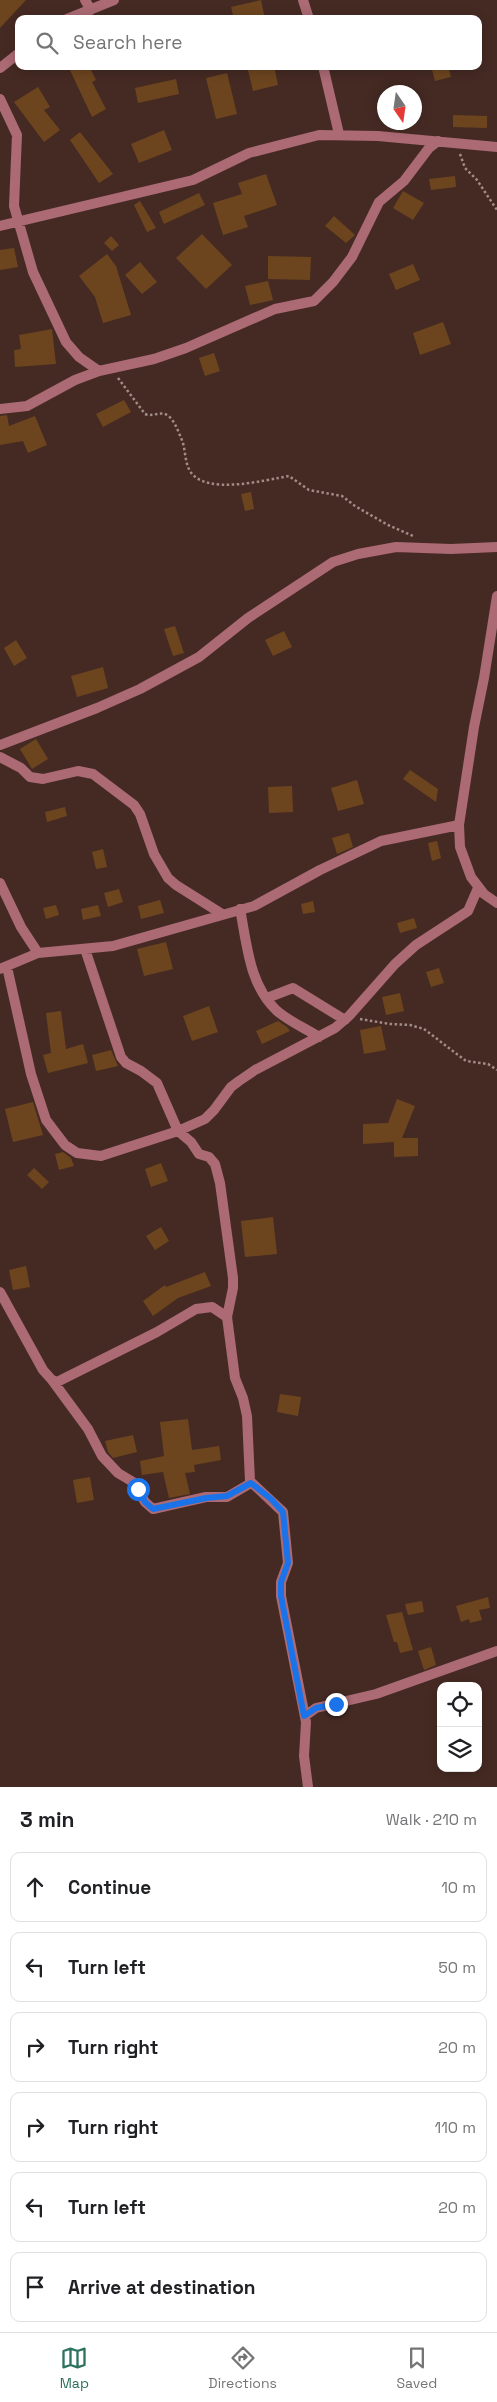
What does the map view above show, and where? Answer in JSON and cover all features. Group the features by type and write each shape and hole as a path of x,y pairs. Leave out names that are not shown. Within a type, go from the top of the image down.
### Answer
{"street":[{"path":"85,0 91,10"},
{"path":"78,15 114,0"},
{"path":"303,0 308,15"},
{"path":"0,68 15,56"},
{"path":"324,70 339,134"},
{"path":"0,99 17,136 17,157 13,191 14,206 33,272 66,342 79,357 99,371"},
{"path":"0,226 193,180 249,153 269,146 319,135 339,134 497,147"},
{"path":"0,409 27,406 76,380 99,371 176,352 275,309 307,304 319,298 352,257 379,202 415,169 430,148 438,141"},
{"path":"0,745 140,689 199,657 248,618 333,562 358,554 396,547 497,547"},
{"path":"497,596 459,824 460,846 465,864 478,888 497,903"},
{"path":"0,757 21,768 30,777 43,780 78,771 92,774 134,805 140,814 154,854 168,878 222,914"},
{"path":"459,824 381,841 320,870 259,904 113,946 38,953 3,968 31,1074 46,1120 65,1145 77,1153 101,1156 178,1130 210,1116 231,1087 255,1070 319,1037 347,1018 395,964 416,945 468,911 478,888"},
{"path":"0,883 21,927 38,953"},
{"path":"240,909 251,968 267,998 277,1011 319,1037"},
{"path":"86,949 121,1057 126,1063 141,1071 156,1083 178,1130 191,1142 199,1154 213,1160 218,1173 233,1278 233,1288 227,1317 234,1378 243,1398 246,1416 251,1483 281,1509 285,1520 288,1563 281,1582 281,1596 304,1716 304,1756 308,1787"},
{"path":"267,998 293,988 347,1018"},
{"path":"0,1292 36,1358 88,1429 102,1456 118,1473 133,1482 142,1497 153,1509 206,1498 227,1496 251,1483"},
{"path":"52,1380 62,1381 157,1332 196,1309 212,1307 227,1317"},
{"path":"304,1716 316,1708 376,1694 497,1651"}],"path":[{"path":"461,143 460,154 465,168 477,180 497,210"},
{"path":"112,369 145,414 151,416 162,413 170,416 182,440 191,472 198,480 216,484 289,476 309,490 342,496 355,506 388,525 413,536 428,548"},
{"path":"347,1018 410,1025 424,1029 469,1062 486,1063 497,1070"}],"building":[{"path":"0,0 26,0 0,28"},
{"path":"261,0 264,15 233,15 231,7"},
{"path":"70,70 91,70 96,80 92,82 106,109 92,117"},
{"path":"248,70 275,70 278,85 253,91"},
{"path":"432,70 449,70 451,77 435,81"},
{"path":"227,73 237,114 216,119 206,78"},
{"path":"176,79 179,94 138,103 135,88"},
{"path":"38,87 50,107 44,110 60,130 44,142 14,102"},
{"path":"453,115 487,116 487,128 453,127"},
{"path":"164,130 172,150 139,163 131,144"},
{"path":"80,132 113,174 99,183 70,140"},
{"path":"266,174 277,205 244,216 248,227 223,235 213,203 242,194 238,183"},
{"path":"455,176 456,187 431,190 429,179"},
{"path":"403,191 424,203 413,220 393,208"},
{"path":"199,193 205,205 164,224 159,212"},
{"path":"140,201 156,228 147,232 134,205"},
{"path":"334,216 355,235 346,243 325,226"},
{"path":"202,234 232,265 206,289 176,258"},
{"path":"111,236 119,245 112,251 104,243"},
{"path":"14,248 18,267 0,270 0,250"},
{"path":"107,254 116,266 131,315 103,323 95,297 79,276"},
{"path":"268,256 311,257 310,280 268,279"},
{"path":"140,262 157,282 142,294 125,275"},
{"path":"413,264 420,280 396,290 389,274"},
{"path":"268,281 273,300 250,305 245,286"},
{"path":"443,322 451,344 420,355 413,333"},
{"path":"52,329 56,364 15,367 14,350 21,349 19,335"},
{"path":"214,353 220,371 205,376 199,358"},
{"path":"124,400 131,412 103,427 96,414"},
{"path":"7,415 9,426 35,416 47,445 28,453 23,441 0,445 0,416"},
{"path":"251,492 254,509 245,511 241,494"},
{"path":"175,626 184,653 173,656 164,629"},
{"path":"284,631 292,647 273,656 265,640"},
{"path":"16,640 27,658 14,666 4,648"},
{"path":"103,667 108,688 77,697 71,676"},
{"path":"36,739 48,759 32,769 20,749"},
{"path":"410,770 438,789 436,802 403,779"},
{"path":"357,780 364,804 338,811 331,788"},
{"path":"292,786 293,812 269,813 268,787"},
{"path":"65,807 67,816 47,822 45,812"},
{"path":"349,833 353,847 337,854 332,838"},
{"path":"437,841 441,858 432,861 428,843"},
{"path":"103,849 107,867 96,869 92,852"},
{"path":"119,889 123,902 108,907 104,893"},
{"path":"160,900 164,913 141,919 138,906"},
{"path":"313,901 315,912 303,914 301,904"},
{"path":"56,905 59,915 46,919 43,908"},
{"path":"98,905 101,916 83,920 81,909"},
{"path":"414,918 417,928 400,933 397,923"},
{"path":"166,942 173,969 144,976 137,949"},
{"path":"439,968 444,983 431,987 426,972"},
{"path":"400,993 404,1011 386,1015 382,997"},
{"path":"209,1006 218,1032 192,1041 183,1016"},
{"path":"61,1011 66,1049 83,1044 88,1063 48,1073 43,1055 51,1053 46,1013"},
{"path":"278,1021 290,1031 262,1044 256,1031"},
{"path":"381,1026 386,1050 364,1054 360,1030"},
{"path":"111,1050 118,1066 96,1071 92,1055"},
{"path":"397,1099 415,1106 402,1138 418,1138 418,1156 394,1157 394,1142 363,1144 363,1124 388,1123"},
{"path":"33,1102 43,1135 13,1142 5,1109"},
{"path":"63,1152 71,1158 74,1166 59,1170 55,1154"},
{"path":"161,1163 168,1181 151,1187 145,1169"},
{"path":"34,1168 49,1182 42,1189 27,1175"},
{"path":"273,1217 277,1254 245,1257 241,1221"},
{"path":"161,1227 169,1241 155,1250 146,1236"},
{"path":"26,1266 30,1287 13,1290 9,1270"},
{"path":"205,1272 211,1286 178,1298 153,1316 143,1301 165,1285 166,1287"},
{"path":"280,1394 301,1397 298,1416 277,1412"},
{"path":"188,1419 192,1450 219,1446 221,1460 194,1465 195,1472 185,1473 190,1494 169,1498 163,1472 142,1475 140,1461 164,1456 160,1422"},
{"path":"133,1435 137,1452 113,1458 108,1452 105,1441"},
{"path":"90,1477 94,1500 77,1503 73,1480"},
{"path":"488,1597 490,1608 479,1610 482,1620 470,1623 469,1619 461,1622 456,1606"},
{"path":"422,1601 424,1612 408,1615 405,1604"},
{"path":"402,1612 413,1650 400,1653 397,1642 394,1642 386,1615"},
{"path":"431,1647 436,1665 424,1670 418,1651"}],"route":[{"path":"138,1489 145,1502 153,1509 206,1498 220,1498 232,1494 251,1483 265,1493 281,1509 285,1520 288,1563 281,1582 281,1596 284,1621 291,1642 304,1716 316,1708 336,1704"}]}
